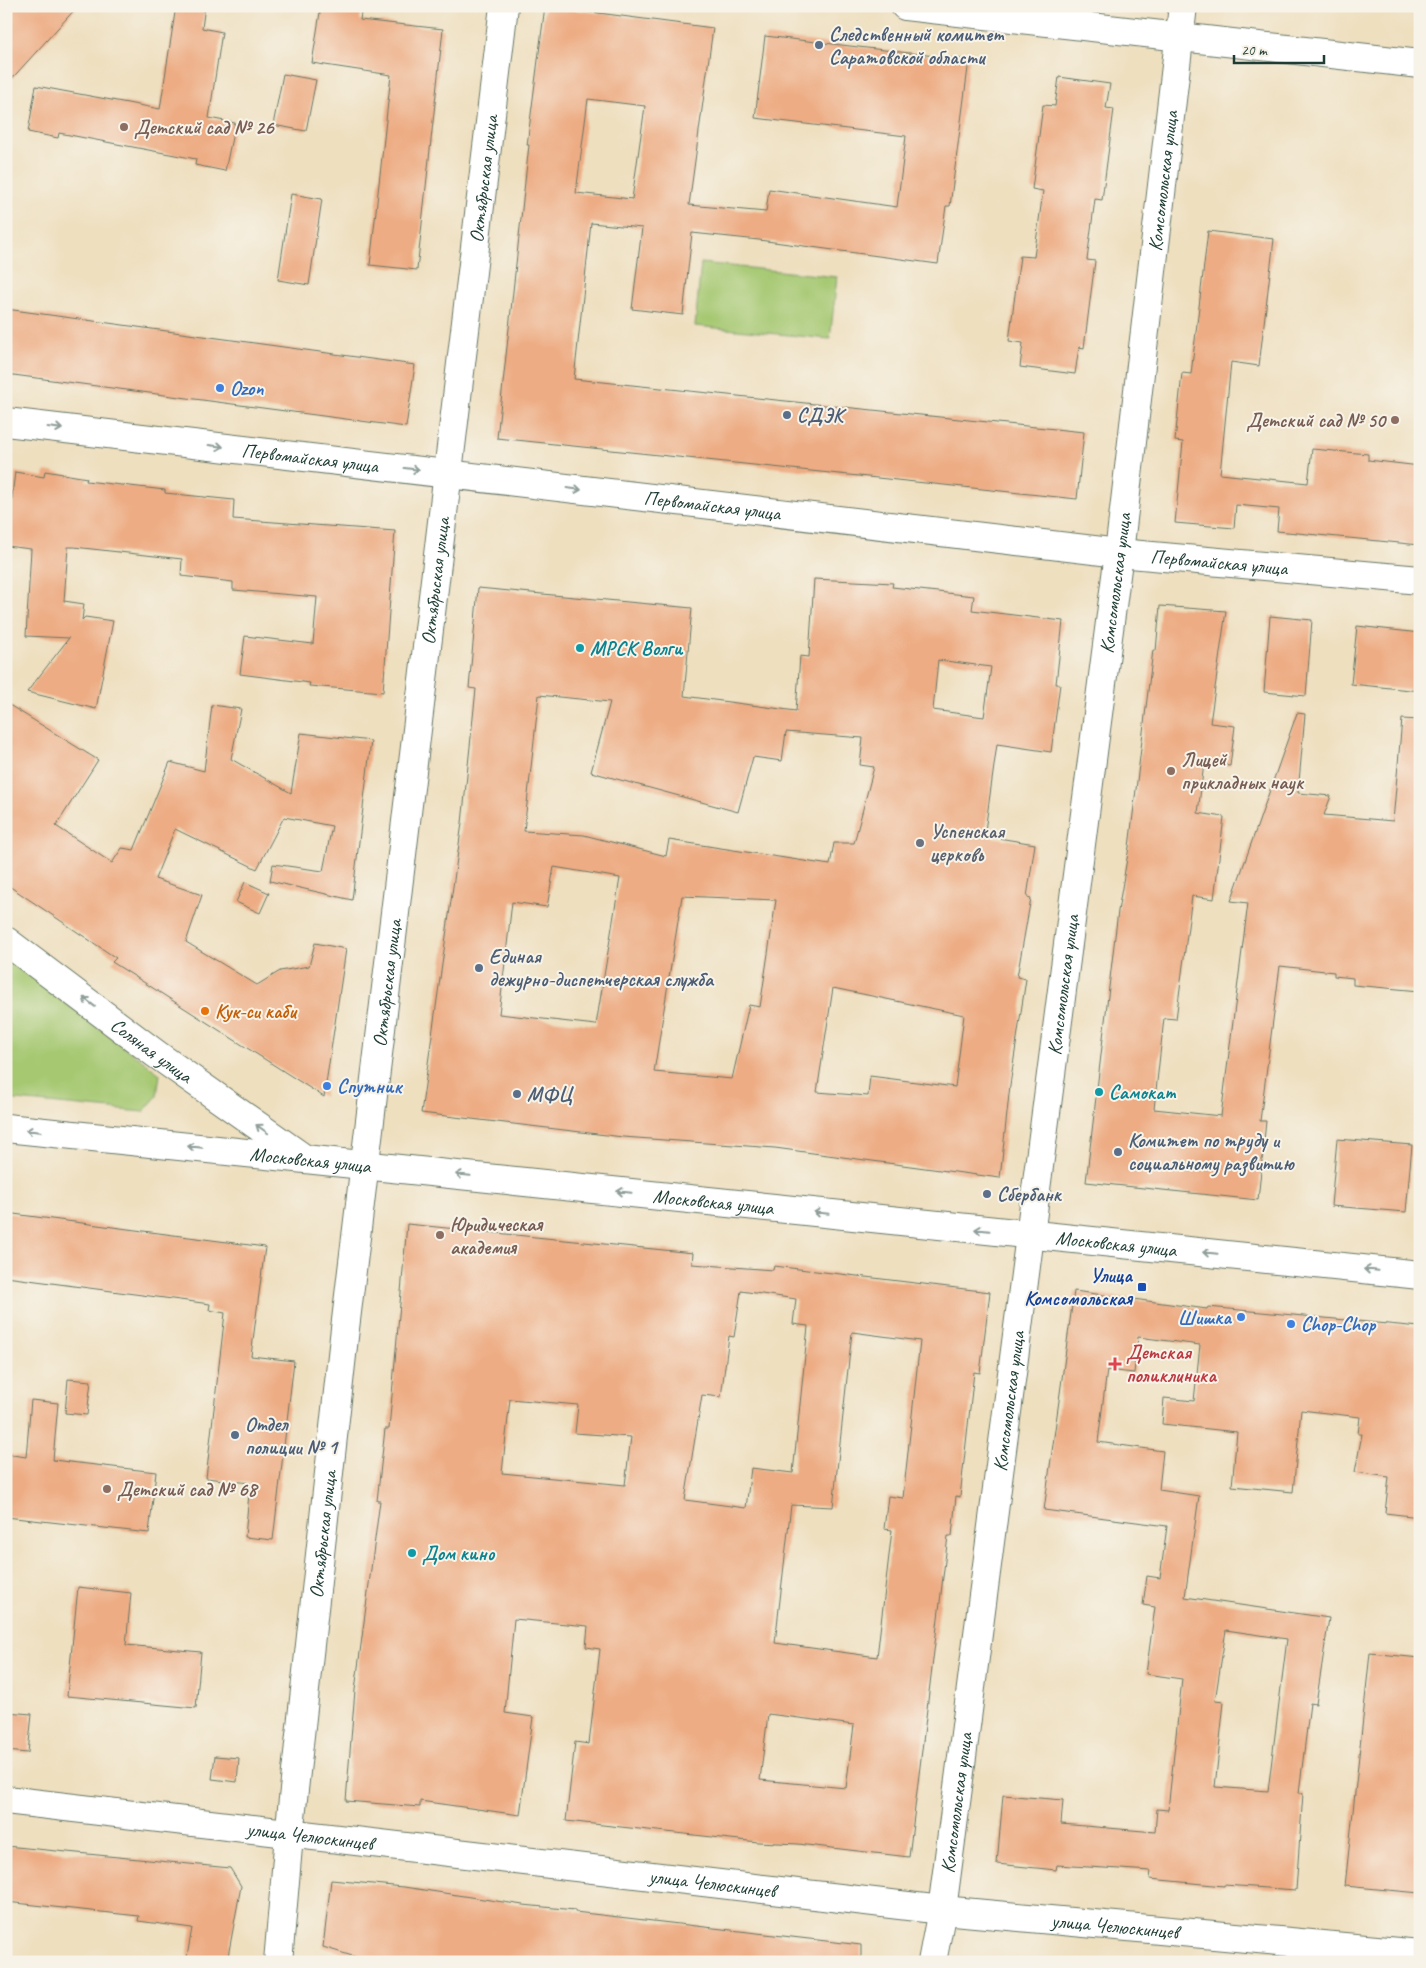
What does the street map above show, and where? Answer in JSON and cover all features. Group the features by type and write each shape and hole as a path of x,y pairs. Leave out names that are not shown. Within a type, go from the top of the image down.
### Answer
{"street":[{"name":"Октябрьская улица","path":"278,1962 289,1835 365,1164 504,6"},
{"path":"905,6 1420,64"},
{"name":"Комсомольская улица","path":"932,1962 942,1910 1119,553 1183,6"},
{"name":"Первомайская улица","path":"6,422 1119,553 1420,580"},
{"name":"Соляная улица","path":"6,941 156,1054 302,1157"},
{"name":"Московская улица","path":"6,1128 302,1157 1420,1275"},
{"name":"улица Челюскинцев","path":"6,1800 289,1835 942,1910 1420,1954"}],"green space":[{"path":"701,263 837,277 830,339 695,326"},
{"path":"6,957 160,1074 157,1096 143,1112 6,1099"}],"building":[{"path":"14,6 78,6 6,85 6,15"},
{"path":"176,6 205,6 202,28 222,32 209,118 235,123 225,171 195,165 196,159 59,133 58,138 28,132 36,86 160,109"},
{"path":"321,6 362,6 360,20 443,29 417,270 370,265 391,75 312,63"},
{"path":"545,6 713,28 689,205 766,212 769,189 897,207 906,136 755,118 765,36 969,60 950,206 946,206 938,264 692,233 683,315 632,309 642,228 591,223 574,379 1084,432 1077,499 497,438 529,145 527,145","holes":["588,99 645,106 632,199 576,193"]},
{"path":"283,74 316,80 306,131 273,125"},
{"path":"1059,77 1110,84 1106,108 1114,109 1102,200 1095,199 1087,260 1095,261 1084,348 1079,347 1075,374 1020,367 1023,343 1009,341 1020,256 1034,257 1043,191 1032,189 1043,105 1055,106"},
{"path":"291,194 322,199 309,285 278,280"},
{"path":"1208,231 1274,239 1259,366 1231,362 1220,474 1308,483 1312,449 1368,454 1368,460 1420,466 1420,545 1277,531 1279,509 1236,505 1234,528 1175,523 1183,442 1175,441 1182,373 1191,374"},
{"path":"6,309 415,365 406,427 6,374"},
{"path":"45,471 87,478 86,481 165,490 165,493 234,500 233,519 395,531 383,692 309,686 310,683 240,674 245,636 313,644 317,597 233,590 233,582 181,576 182,559 68,547 64,601 84,604 82,620 85,617 113,621 96,709 27,692 69,638 26,636 31,549 6,546 15,472 44,477"},
{"path":"814,579 893,583 892,587 974,596 972,610 1063,621 1056,684 1060,684 1051,752 997,744 985,831 987,832 986,836 1035,844 1027,897 1031,898 1017,977 1026,979 1010,1085 1000,1178 775,1148 623,1137 421,1113 462,823 476,689 469,688 478,588 692,608 684,696 796,711 800,656 809,657","holes":["938,660 991,667 984,717 933,710","539,695 610,702 591,772 738,812 753,757 782,761 786,732 863,738 860,765 874,767 854,843 834,843 830,865 669,840 666,856 584,835 524,831","554,867 620,878 596,1025 499,1014 512,902 547,907","682,896 776,900 760,1007 749,1005 732,1079 654,1072","833,988 964,1015 955,1087 870,1076 868,1096 817,1092"]},
{"path":"1160,606 1226,611 1210,723 1235,726 1230,766 1204,763 1198,813 1224,817 1214,899 1192,896 1176,1019 1164,1018 1154,1109 1221,1116 1248,903 1231,901 1297,713 1305,714 1298,793 1331,796 1324,815 1393,821 1402,719 1420,720 1420,991 1353,985 1353,978 1334,976 1334,972 1280,966 1260,1121 1266,1121 1258,1200 1086,1182 1118,911 1129,847 1153,650 1156,651"},
{"path":"1270,616 1312,620 1306,696 1264,692"},
{"path":"1357,626 1420,633 1420,691 1351,684"},
{"path":"6,703 98,760 56,826 112,863 122,848 134,850 170,762 204,771 212,705 241,709 231,759 291,793 301,733 371,741 352,900 270,881 273,864 323,871 332,826 284,817 257,869 175,829 155,879 202,895 186,942 257,985 280,971 309,966 315,943 346,949 324,1097 112,962 116,958 6,884"},
{"path":"245,882 269,893 260,913 236,902"},
{"path":"1337,1139 1412,1145 1406,1212 1331,1206"},
{"path":"6,1213 265,1247 251,1356 294,1361 273,1540 245,1537 250,1483 206,1478 225,1313 209,1310 210,1304 6,1277"},
{"path":"407,1224 693,1253 692,1264 773,1270 774,1266 990,1292 980,1373 974,1372 960,1497 956,1496 952,1536 948,1536 909,1857 566,1821 575,1742 589,1744 600,1649 586,1647 588,1626 514,1619 505,1713 533,1717 520,1815 420,1801 420,1807 346,1801 355,1690 380,1501 377,1501 385,1429 389,1429","holes":["741,1291 796,1299 793,1324 808,1326 793,1473 751,1468 746,1508 685,1500 702,1395 721,1397 729,1336 734,1337","852,1332 920,1341 903,1498 888,1496 884,1529 892,1530 877,1657 775,1643 791,1505 833,1507","510,1399 578,1405 575,1433 631,1437 625,1485 502,1473","768,1714 854,1725 846,1788 760,1780"]},
{"path":"1074,1291 1207,1309 1208,1307 1420,1327 1420,1517 1385,1513 1389,1477 1355,1472 1362,1434 1358,1434 1360,1417 1301,1410 1293,1492 1232,1486 1237,1432 1162,1424 1164,1398 1194,1401 1200,1345 1138,1337 1134,1373 1107,1370 1098,1442 1163,1451 1159,1490 1199,1496 1185,1597 1329,1618 1316,1704 1310,1703 1299,1793 1303,1793 1296,1890 1150,1879 1151,1871 1057,1865 1056,1870 997,1864 1003,1795 1063,1800 1061,1824 1155,1832 1157,1809 1168,1810 1182,1679 1146,1674 1155,1607 1143,1605 1147,1576 1160,1578 1167,1526 1044,1510","holes":["1226,1630 1287,1639 1268,1791 1215,1787 1224,1702 1215,1701"]},
{"path":"68,1379 91,1381 87,1415 65,1413"},
{"path":"31,1400 58,1403 53,1460 156,1472 149,1533 6,1517 6,1454 26,1457"},
{"path":"78,1587 131,1593 126,1645 201,1652 196,1708 67,1696"},
{"path":"1370,1653 1420,1658 1420,1893 1345,1886"},
{"path":"6,1712 32,1714 28,1753 6,1751"},
{"path":"215,1756 239,1758 237,1782 212,1779"},
{"path":"6,1846 230,1868 241,1886 227,1962 187,1957 192,1928 138,1921 139,1916 6,1902"},
{"path":"331,1880 404,1887 523,1905 575,1910 575,1912 861,1945 861,1962 372,1962 323,1947"}],"place":[{"name":"Следственный комитет Саратовской области","path":"819,45"},
{"name":"Детский сад № 26","path":"124,127"},
{"name":"Ozon","path":"220,388"},
{"name":"СДЭК","path":"787,415"},
{"name":"Детский сад № 50","path":"1395,420"},
{"name":"МРСК Волги","path":"580,648"},
{"name":"Лицей прикладных наук","path":"1171,771"},
{"name":"Успенская церковь","path":"920,843"},
{"name":"Единая дежурно-диспетчерская служба","path":"479,968"},
{"name":"Кук-си каби","path":"205,1011"},
{"name":"Спутник","path":"327,1086"},
{"name":"Самокат","path":"1099,1092"},
{"name":"МФЦ","path":"517,1094"},
{"name":"Комитет по труду и социальному развитию","path":"1118,1152"},
{"name":"Сбербанк","path":"987,1194"},
{"name":"Юридическая академия","path":"440,1235"},
{"name":"Улица Комсомольская","path":"1142,1287"},
{"name":"Шишка","path":"1241,1317"},
{"name":"Chop-Chop","path":"1291,1324"},
{"name":"Детская поликлиника","path":"1115,1364"},
{"name":"Отдел полиции № 1","path":"235,1435"},
{"name":"Детский сад № 68","path":"107,1489"},
{"name":"Дом кино","path":"412,1553"}]}
